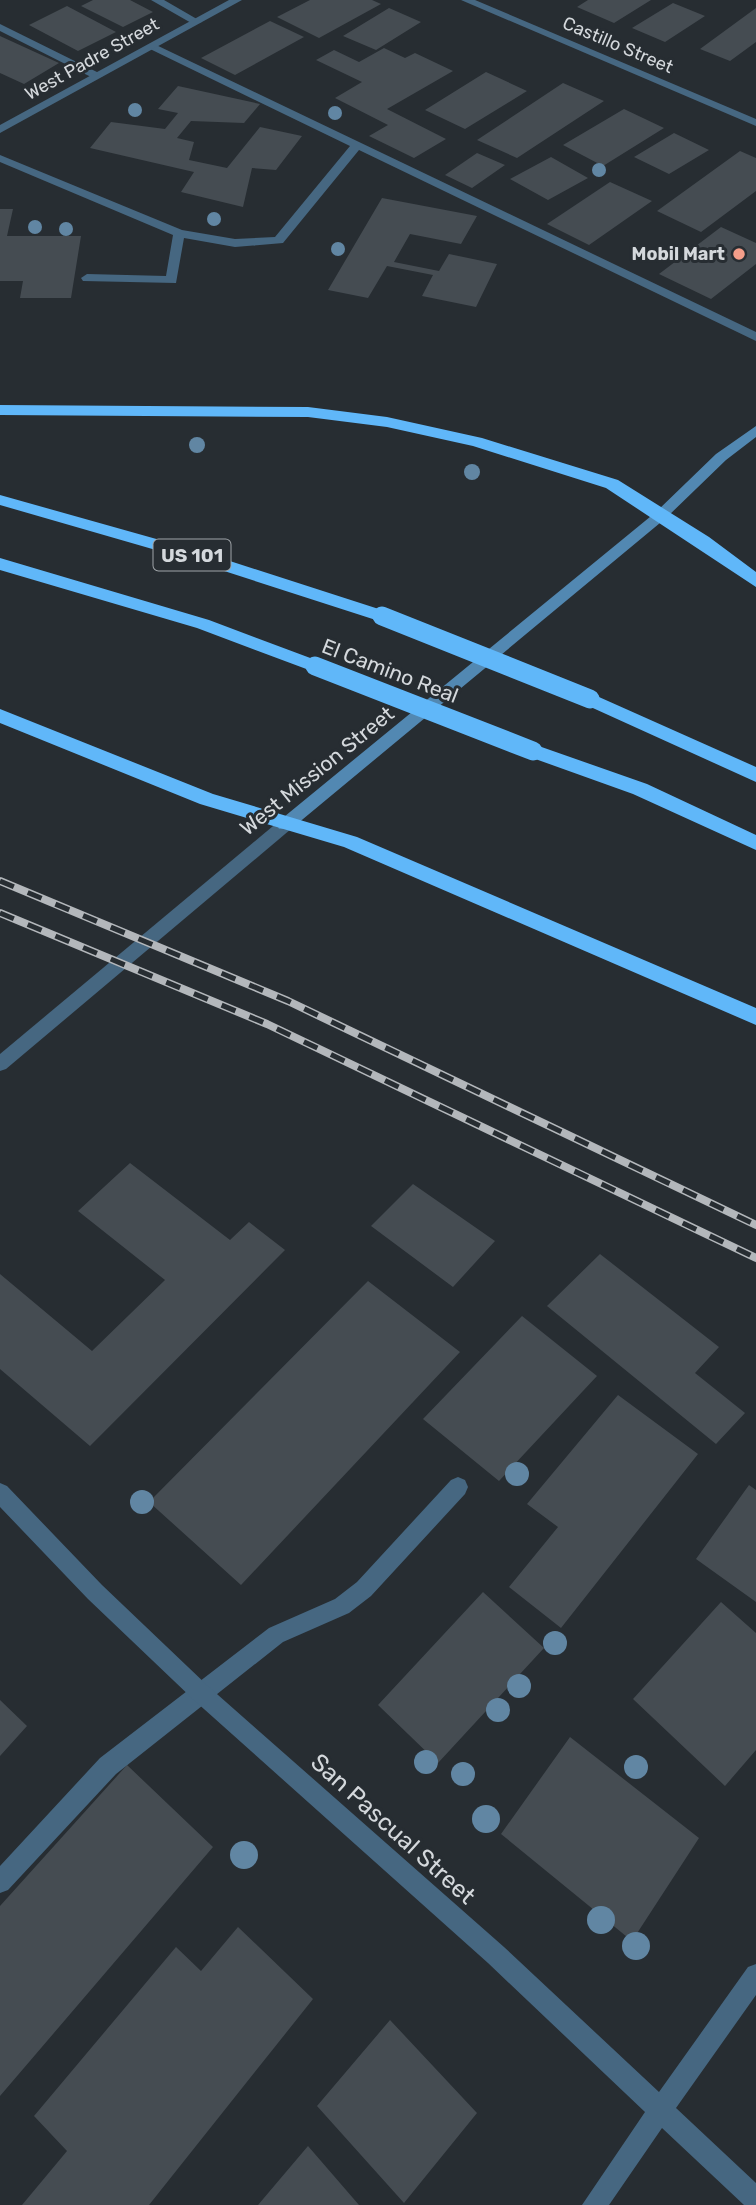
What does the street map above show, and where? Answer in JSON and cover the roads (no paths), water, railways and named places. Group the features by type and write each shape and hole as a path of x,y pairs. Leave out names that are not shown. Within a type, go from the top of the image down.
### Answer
{"highway":[{"path":"0,410 308,412 387,422 476,442 612,484 703,541 756,581"},
{"name":"US 101","path":"0,500 193,555 382,616 590,699 756,775"},
{"name":"El Camino Real","path":"0,564 203,624 533,751 640,789 756,843"},
{"path":"0,716 207,799 285,825 350,842 756,1017"}],"main road":[{"name":"West Mission Street","path":"285,825 661,515 720,457 756,430"}],"street":[{"path":"156,0 197,22"},
{"name":"West Padre Street","path":"0,130 237,0"},
{"name":"Castillo Street","path":"466,0 756,123"},
{"path":"0,27 97,76"},
{"path":"152,46 756,337"},
{"path":"0,158 179,233 235,243 279,240 357,145"},
{"path":"88,278 172,280 179,233"},
{"name":"West Mission Street","path":"0,1064 285,825"},
{"path":"0,1882 108,1766 276,1635 342,1606 364,1589 458,1487"},
{"name":"San Pascual Street","path":"0,1493 94,1592 202,1694 496,1955 756,2200"},
{"path":"594,2205 756,1975"}],"railway":[{"path":"0,881 288,1001 756,1225"},
{"path":"0,913 267,1024 756,1258"}],"place":[{"name":"Mobil Mart","path":"739,254"}]}
